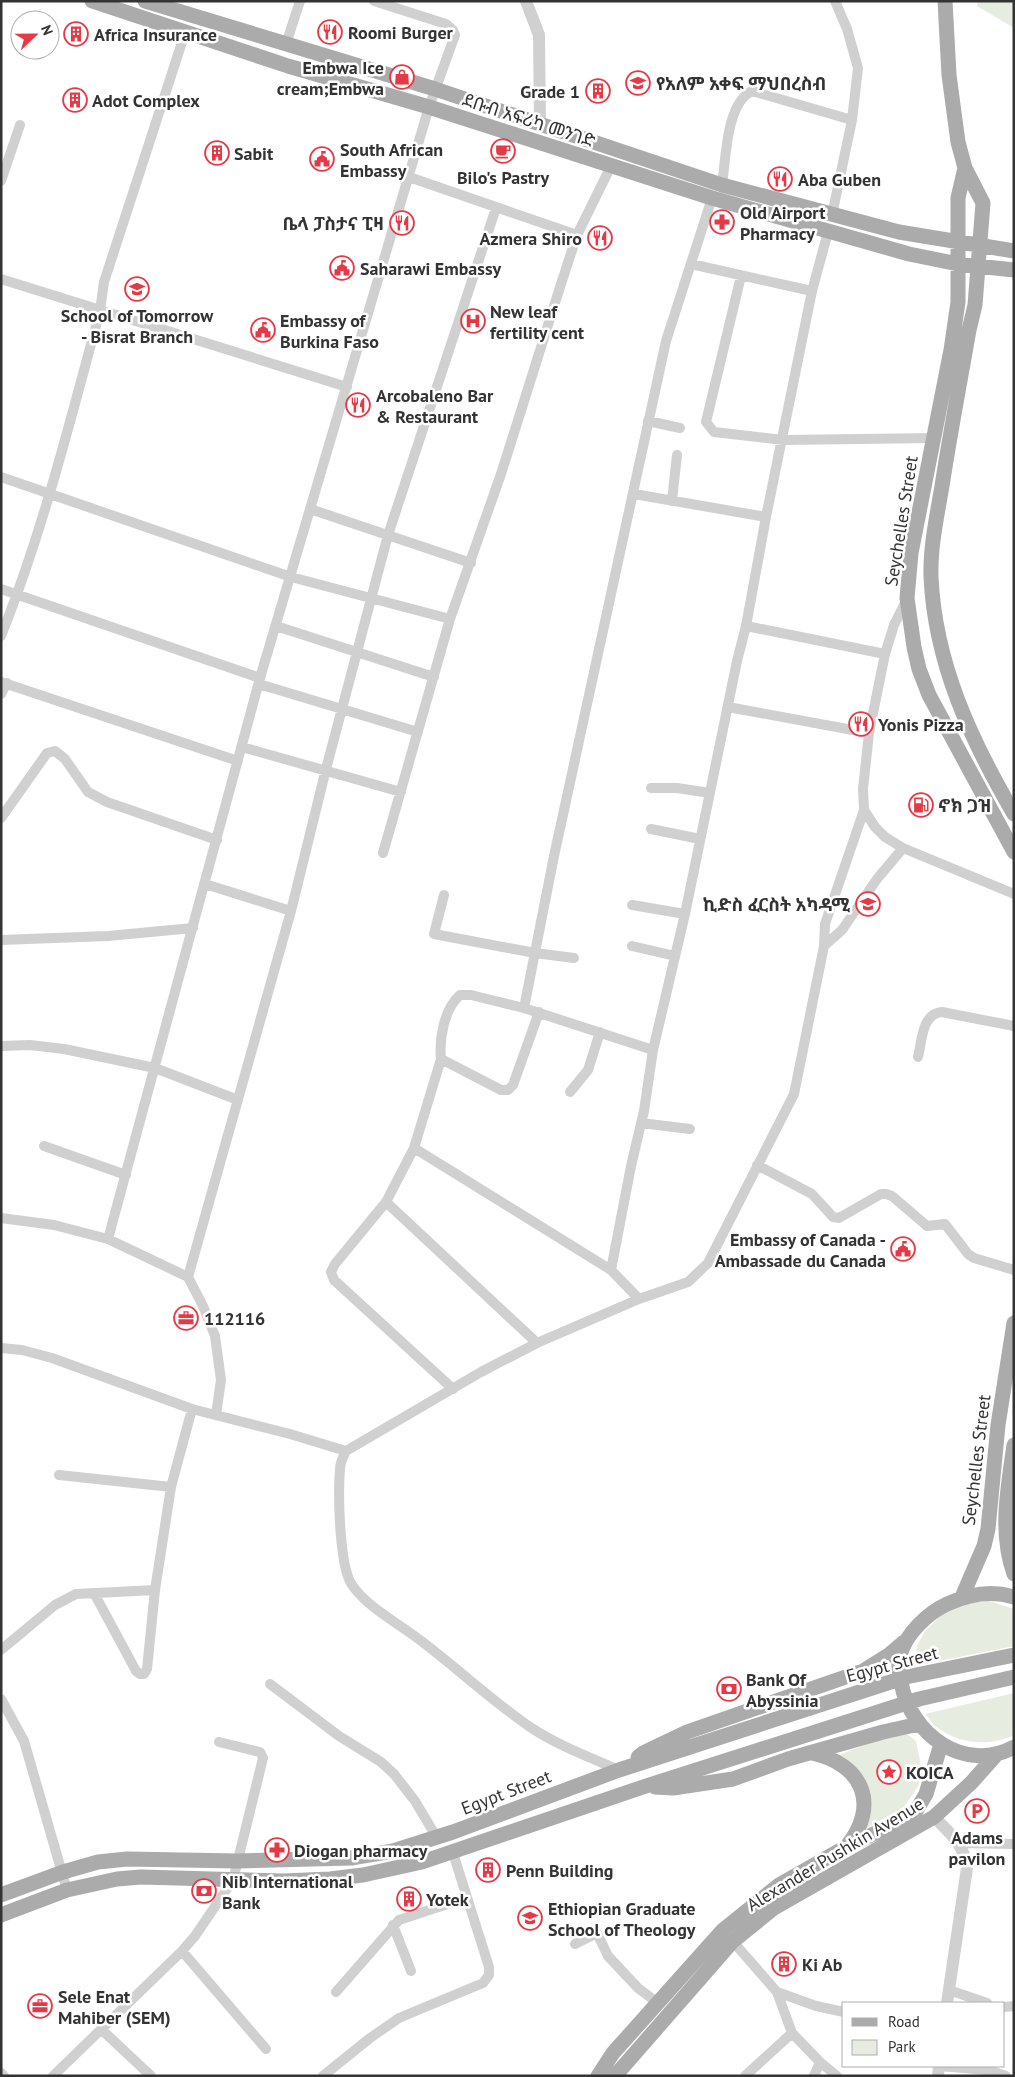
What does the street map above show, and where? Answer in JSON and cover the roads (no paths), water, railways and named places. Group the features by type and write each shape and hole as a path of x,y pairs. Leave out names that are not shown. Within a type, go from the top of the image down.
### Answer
{"main road":[{"name":"ደቡብ አፍሪካ መንገድ","path":"92,1 288,66 429,107 712,198 828,232 909,254 958,264 1014,270"},
{"name":"ደቡብ አፍሪካ መንገድ","path":"145,1 435,89 722,185 899,232 1014,251"},
{"name":"Seychelles Street","path":"945,1 949,75 958,142 965,168 983,203 975,305 934,531 931,574 934,614 950,684 965,721 1014,814"},
{"name":"Seychelles Street","path":"965,168 958,198 956,311 934,438 911,553 907,598 919,670 929,695 1014,852"},
{"name":"Seychelles Street","path":"962,1597 984,1546 988,1529 998,1425 1014,1323"},
{"name":"Seychelles Street","path":"1014,1445 1006,1508 1006,1535 1014,1574"},
{"path":"1006,1508 1014,1526"},
{"path":"621,1769 643,1753 687,1732 863,1671 890,1654 938,1608 962,1597 984,1593 1014,1597"},
{"path":"907,1639 899,1656 903,1691 916,1718 929,1736 941,1744 970,1755 996,1755 1014,1747"},
{"name":"Egypt Street","path":"1,1896 62,1872 98,1862 127,1859 237,1861 350,1858 393,1851 437,1838 621,1769 906,1677 1014,1654"},
{"path":"1,1915 67,1890 116,1879 142,1876 283,1881 363,1875 422,1862 646,1786 919,1698 1014,1677"},
{"path":"646,1786 673,1788 710,1784 733,1779 788,1759 883,1732 916,1718"},
{"name":"Alexander Pushkin Avenue","path":"608,2073 658,2003 779,1885 846,1847 901,1821 916,1811 926,1794 941,1744"},
{"path":"812,1752 842,1763 854,1774 860,1784 865,1803 862,1824 857,1834 846,1847"},
{"name":"Alexander Pushkin Avenue","path":"608,2073 728,1936 934,1817 971,1783 996,1755"}],"street":[{"path":"286,44 300,1"},
{"path":"108,1239 260,681 429,107 455,35 453,30 446,24 374,1"},
{"path":"526,1 539,35 540,123"},
{"path":"832,214 852,120 858,68 835,1"},
{"path":"1,636 18,594 50,494 100,311 104,282 185,33"},
{"path":"722,185 734,109 745,94 752,91 852,120"},
{"path":"1,181 20,126"},
{"path":"383,853 402,792 450,618 471,563 578,235 611,166"},
{"path":"409,177 578,235"},
{"path":"524,1008 554,856 666,342 712,198"},
{"path":"188,1277 291,911 388,534 496,208"},
{"path":"611,1270 641,1122 653,1050 685,914 746,626 812,291 828,232"},
{"path":"691,264 812,291"},
{"path":"741,276 706,422 714,432 783,440 934,438"},
{"path":"1,279 346,387"},
{"path":"648,421 680,428"},
{"path":"672,500 677,455"},
{"path":"1,478 291,577 450,618"},
{"path":"634,494 766,517"},
{"path":"310,509 471,563"},
{"path":"1,588 260,681 418,732"},
{"path":"621,1769 578,1752 531,1727 362,1597 351,1583 346,1570 340,1522 340,1469 342,1459 346,1451 481,1372 537,1343 639,1298 688,1282 708,1263 794,1094 824,946 825,924 864,810 862,789 869,733 885,654 894,625 907,598"},
{"path":"276,626 434,677"},
{"path":"746,626 885,654"},
{"path":"1,694 4,682 238,761"},
{"path":"728,707 869,733"},
{"path":"242,747 326,769 402,792"},
{"path":"1,818 47,753 55,752 65,759 88,792 107,802 217,840"},
{"path":"651,788 677,788 710,793"},
{"path":"864,810 885,837 903,848 1014,894"},
{"path":"651,829 700,839"},
{"path":"824,946 842,930 877,879 903,848"},
{"path":"205,884 291,911"},
{"path":"444,895 434,934 535,953 574,958"},
{"path":"632,905 685,914"},
{"path":"1,940 108,936 193,928"},
{"path":"632,946 675,956"},
{"path":"453,1389 334,1280 331,1272 335,1264 386,1202 414,1148 440,1059 439,1046 445,1020 455,999 460,995 471,995 524,1008 653,1050"},
{"path":"440,1059 502,1090 508,1090 513,1085 539,1012"},
{"path":"918,1057 926,1023 929,1016 934,1013 942,1012 1014,1026"},
{"path":"570,1092 588,1070 600,1032"},
{"path":"1,1046 30,1045 64,1049 154,1068 238,1100"},
{"path":"641,1122 690,1129"},
{"path":"44,1146 126,1175"},
{"path":"414,1148 611,1270 639,1298"},
{"path":"757,1165 812,1194 833,1217 839,1218 881,1194 892,1196 927,1226 945,1224 968,1254 974,1258 1014,1270"},
{"path":"386,1202 537,1343"},
{"path":"1,1218 54,1226 108,1239 188,1277 203,1306 215,1336 221,1380 216,1415"},
{"path":"1,1348 22,1350 52,1358 192,1409 290,1434 346,1451"},
{"path":"94,1593 136,1671 144,1674 171,1487 192,1409"},
{"path":"59,1475 171,1487"},
{"path":"1,1650 55,1605 76,1594 155,1590"},
{"path":"270,1684 339,1736 381,1762 394,1774 415,1801 437,1838"},
{"path":"1,1699 24,1741 67,1890"},
{"path":"52,2076 182,1951 195,1936 233,1880 263,1758 260,1752 219,1742"},
{"path":"934,1817 958,1843 966,1858 967,1868 948,1997 980,2002"},
{"path":"958,1843 1014,1844"},
{"path":"324,2076 370,2038 400,2018 483,1983 489,1975 489,1967 453,1853"},
{"path":"336,1992 399,1920 466,1898"},
{"path":"393,1925 411,1971"},
{"path":"575,1944 597,1934 608,1956 638,1988 658,2003"},
{"path":"728,1936 777,1992 792,2033 820,2062 837,2076"},
{"path":"182,1951 266,2049"},
{"path":"777,1992 816,2006 842,2012"},
{"path":"101,2029 151,2076"},
{"path":"745,2076 792,2033"},
{"path":"814,2076 820,2062"},
{"path":"939,2069 988,2070 1006,2076"},
{"path":"1,2072 4,2076"}],"place":[{"name":"Roomi Burger","path":"330,32"},
{"name":"Africa Insurance","path":"76,34"},
{"name":"Embwa Ice cream;Embwa","path":"402,77"},
{"name":"የአለም አቀፍ ማህበረስብ","path":"638,83"},
{"name":"Grade 1","path":"598,91"},
{"name":"Adot Complex","path":"75,100"},
{"name":"Bilo's Pastry","path":"503,151"},
{"name":"Sabit","path":"217,153"},
{"name":"South African Embassy","path":"322,159"},
{"name":"Aba Guben","path":"780,179"},
{"name":"Old Airport Pharmacy","path":"722,222"},
{"name":"ቤላ ፓስታና ፒዛ","path":"402,223"},
{"name":"Azmera Shiro","path":"600,238"},
{"name":"Saharawi Embassy","path":"342,268"},
{"name":"School of Tomorrow - Bisrat Branch","path":"137,289"},
{"name":"New leaf fertility cent","path":"473,321"},
{"name":"Embassy of Burkina Faso","path":"263,330"},
{"name":"Arcobaleno Bar & Restaurant","path":"358,405"},
{"name":"Yonis Pizza","path":"861,724"},
{"name":"ኖክ ጋዝ","path":"921,805"},
{"name":"ኪድስ ፈርስት አካዳሚ","path":"868,904"},
{"name":"Embassy of Canada - Ambassade du Canada","path":"903,1249"},
{"name":"112116","path":"186,1318"},
{"name":"Bank Of Abyssinia","path":"729,1689"},
{"name":"KOICA","path":"889,1772"},
{"name":"Adams pavilon","path":"977,1811"},
{"name":"Diogan pharmacy","path":"277,1850"},
{"name":"Penn Building","path":"488,1870"},
{"name":"Nib International Bank","path":"204,1891"},
{"name":"Yotek","path":"409,1899"},
{"name":"Ethiopian Graduate School of Theology","path":"530,1918"},
{"name":"Ki Ab","path":"784,1964"},
{"name":"Sele Enat Mahiber (SEM)","path":"40,2006"}]}
